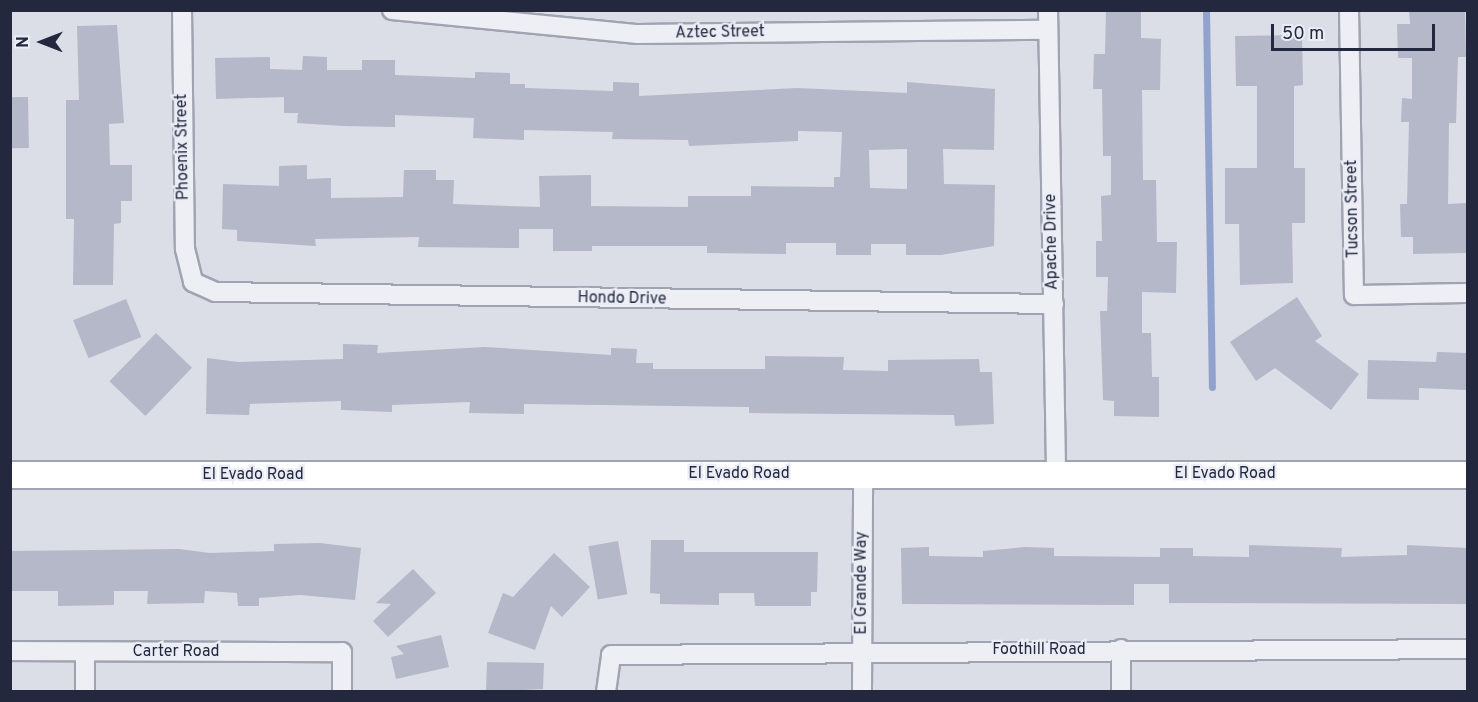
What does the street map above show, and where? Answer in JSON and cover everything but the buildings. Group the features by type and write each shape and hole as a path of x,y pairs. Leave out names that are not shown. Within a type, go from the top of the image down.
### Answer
{"main road":[{"name":"El Evado Road","path":"10,475 1467,475"}],"street":[{"name":"Phoenix Street","path":"182,10 185,249 193,282"},
{"name":"Aztec Street","path":"392,10 638,34 1048,30"},
{"name":"Apache Drive","path":"1048,10 1056,474"},
{"name":"Tucson Street","path":"1349,10 1354,295 1467,293"},
{"name":"Hondo Drive","path":"193,282 214,292 237,294 1053,304"},
{"name":"El Grande Way","path":"862,474 862,692"},
{"name":"Foothill Road","path":"606,692 611,655 1120,649 1467,649"},
{"path":"1120,649 1120,692"},
{"name":"Carter Road","path":"10,651 342,652 342,692"},
{"path":"85,652 85,692"}],"waterway":[{"path":"1206,10 1212,387"}]}
